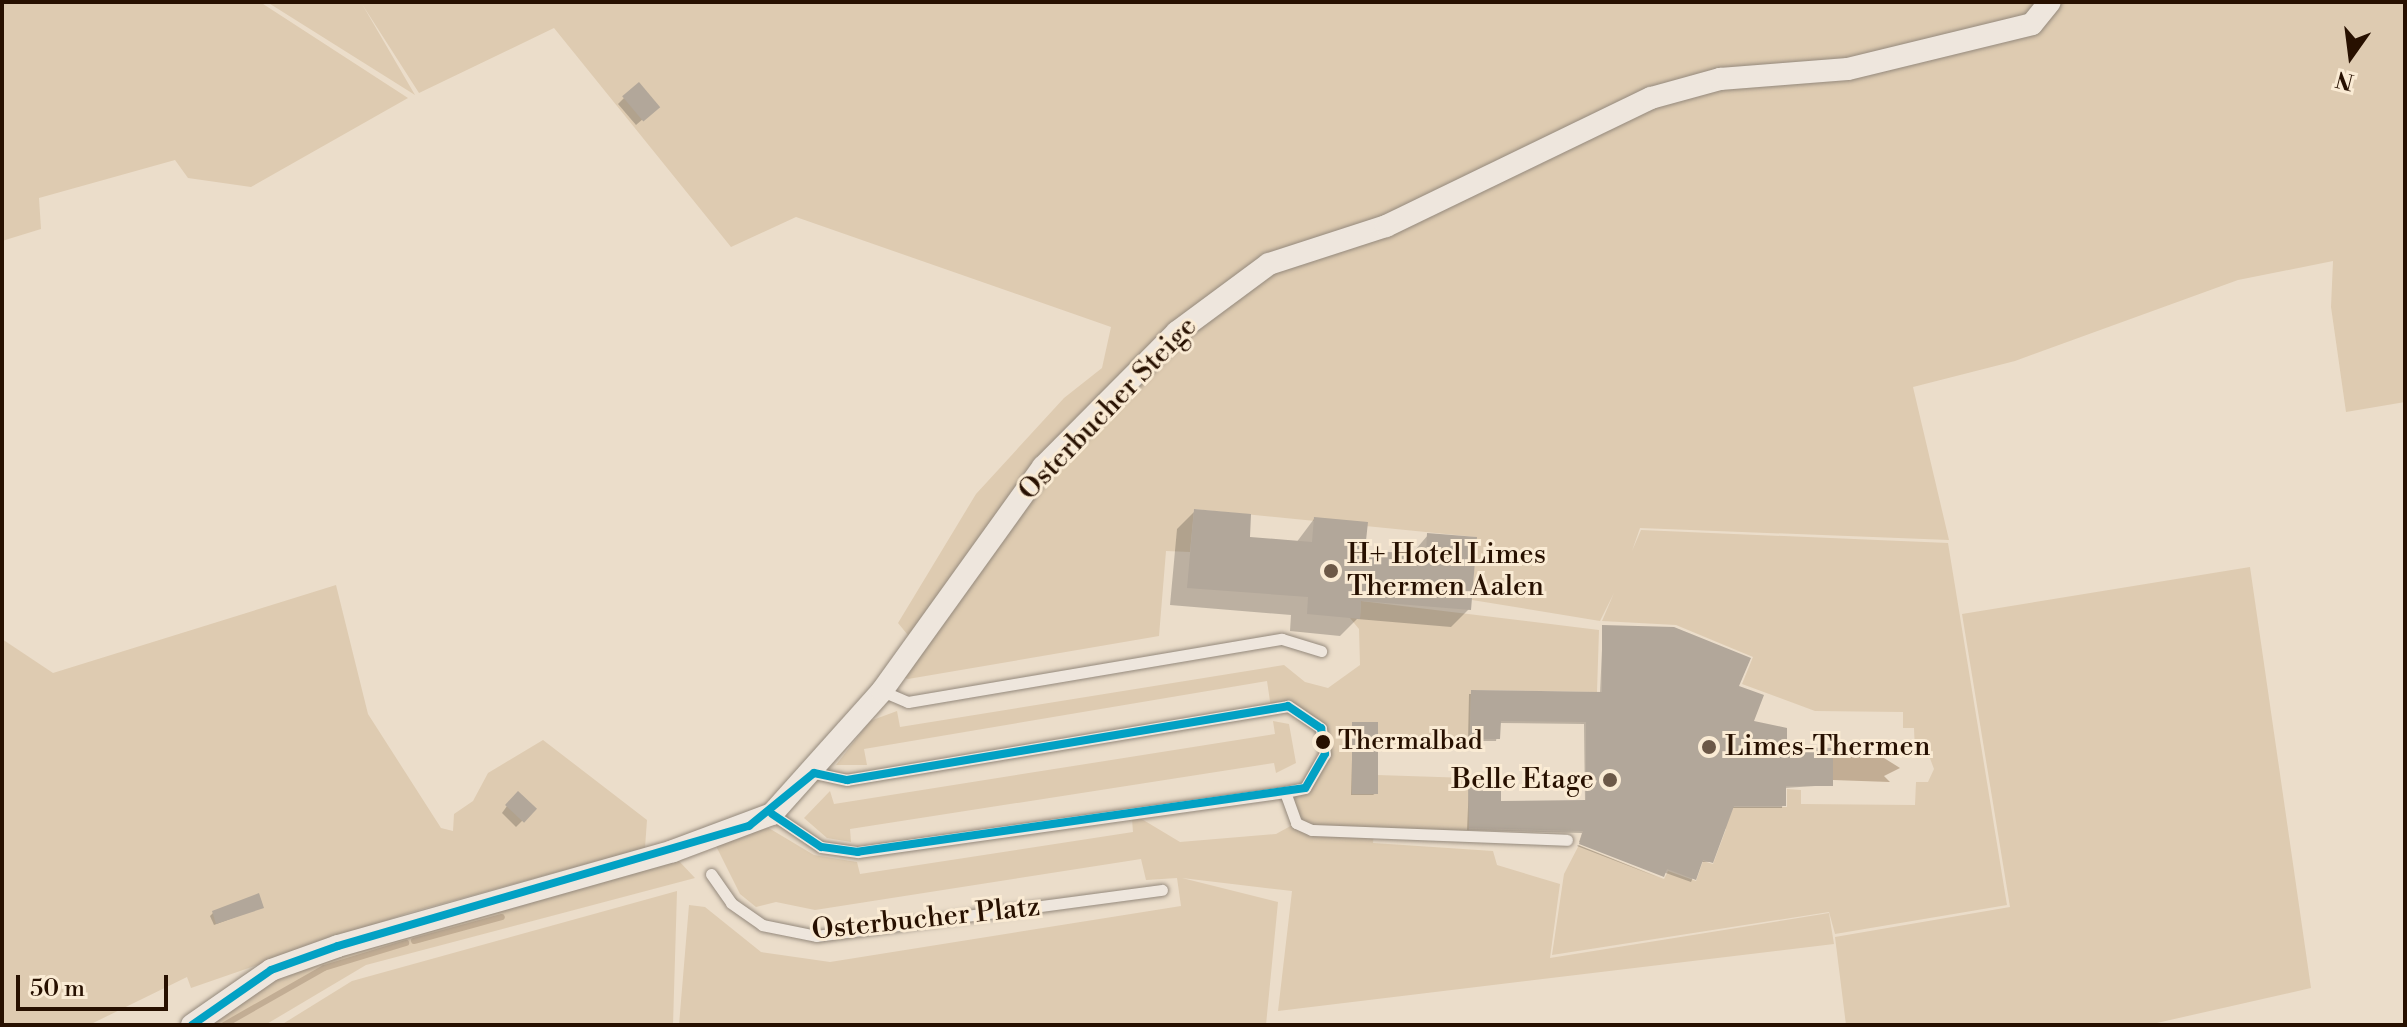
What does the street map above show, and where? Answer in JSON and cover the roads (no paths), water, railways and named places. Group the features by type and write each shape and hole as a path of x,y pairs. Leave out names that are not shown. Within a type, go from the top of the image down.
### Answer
{"street":[{"name":"Osterbucher Steige","path":"192,1025 271,970 324,950 673,851 772,814 814,773 882,691 1043,467 1177,332 1269,264 1386,226 1651,98 1720,79 1848,69 2032,24 2050,2"}],"lane":[{"path":"882,691 908,702 1282,639 1321,651"},
{"path":"772,814 821,847 858,852 1305,788 1325,754 1321,728 1288,706 847,780 814,773"},
{"path":"1285,792 1296,823 1312,830 1567,840"},
{"name":"Osterbucher Platz","path":"711,874 731,903 762,925 816,936 1162,890"}],"waterway":[{"path":"414,941 502,917"},
{"path":"224,1025 324,968 406,943"}],"place":[{"name":"H+ Hotel Limes Thermen Aalen","path":"1331,571"},
{"name":"Thermalbad","path":"1323,742"},
{"name":"Limes-Thermen","path":"1709,747"},
{"name":"Belle Etage","path":"1610,780"}]}
